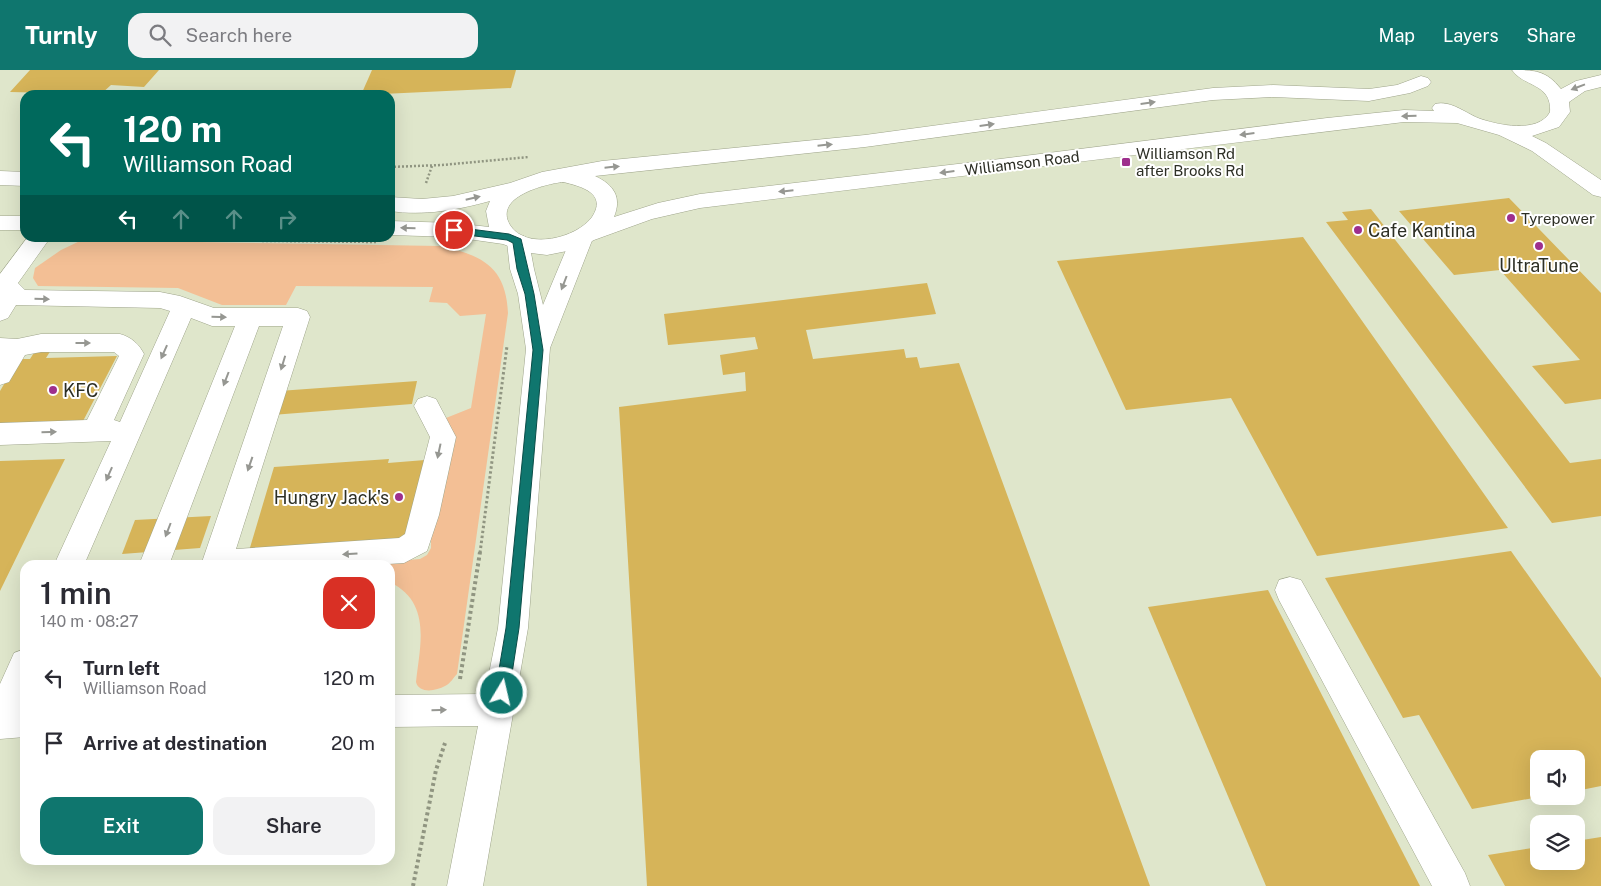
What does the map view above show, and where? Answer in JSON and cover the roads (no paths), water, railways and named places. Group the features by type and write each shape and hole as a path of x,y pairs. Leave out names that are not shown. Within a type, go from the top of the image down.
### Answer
{"main road":[{"path":"1521,70 1535,77 1550,89 1561,125 1598,187"},
{"path":"395,205 418,207 448,203 516,188 538,178 602,168 865,141 1212,94 1282,91 1367,96 1402,91 1422,76 1426,94 1439,106 1457,117 1480,125 1504,130 1526,131 1561,125"},
{"path":"1561,125 1569,91 1582,84 1601,81"},
{"name":"Williamson Road","path":"587,235 645,213 700,201 1328,124 1404,116 1457,117"},
{"path":"1504,130 1539,147 1598,187"},
{"path":"538,350 587,235 606,216 608,205 605,195 598,186 586,179 564,175"},
{"path":"0,178 20,179"},
{"path":"465,886 513,628 538,350 530,294 513,239 499,225 498,212 504,199 516,188"},
{"path":"0,223 20,229"},
{"path":"395,234 454,230 513,239 527,245 550,246 587,235"},
{"path":"29,242 4,285 6,302 20,298 43,300 160,300 172,302 212,317 298,317 217,560"},
{"path":"71,560 184,307"},
{"path":"156,560 250,317"},
{"path":"0,375 8,348 41,343 120,343 132,354 95,431"},
{"path":"270,560 404,550 417,542 443,437 427,406"},
{"path":"0,434 129,430"},
{"path":"1290,590 1452,886"},
{"path":"20,676 0,722 20,721"},
{"path":"395,711 499,710"}],"place":[{"name":"Williamson Rd after Brooks Rd","path":"1126,162"},
{"name":"Tyrepower","path":"1511,218"},
{"name":"Cafe Kantina","path":"1358,230"},
{"name":"UltraTune","path":"1539,246"},
{"name":"KFC","path":"53,390"},
{"name":"Hungry Jack's","path":"399,497"}]}
